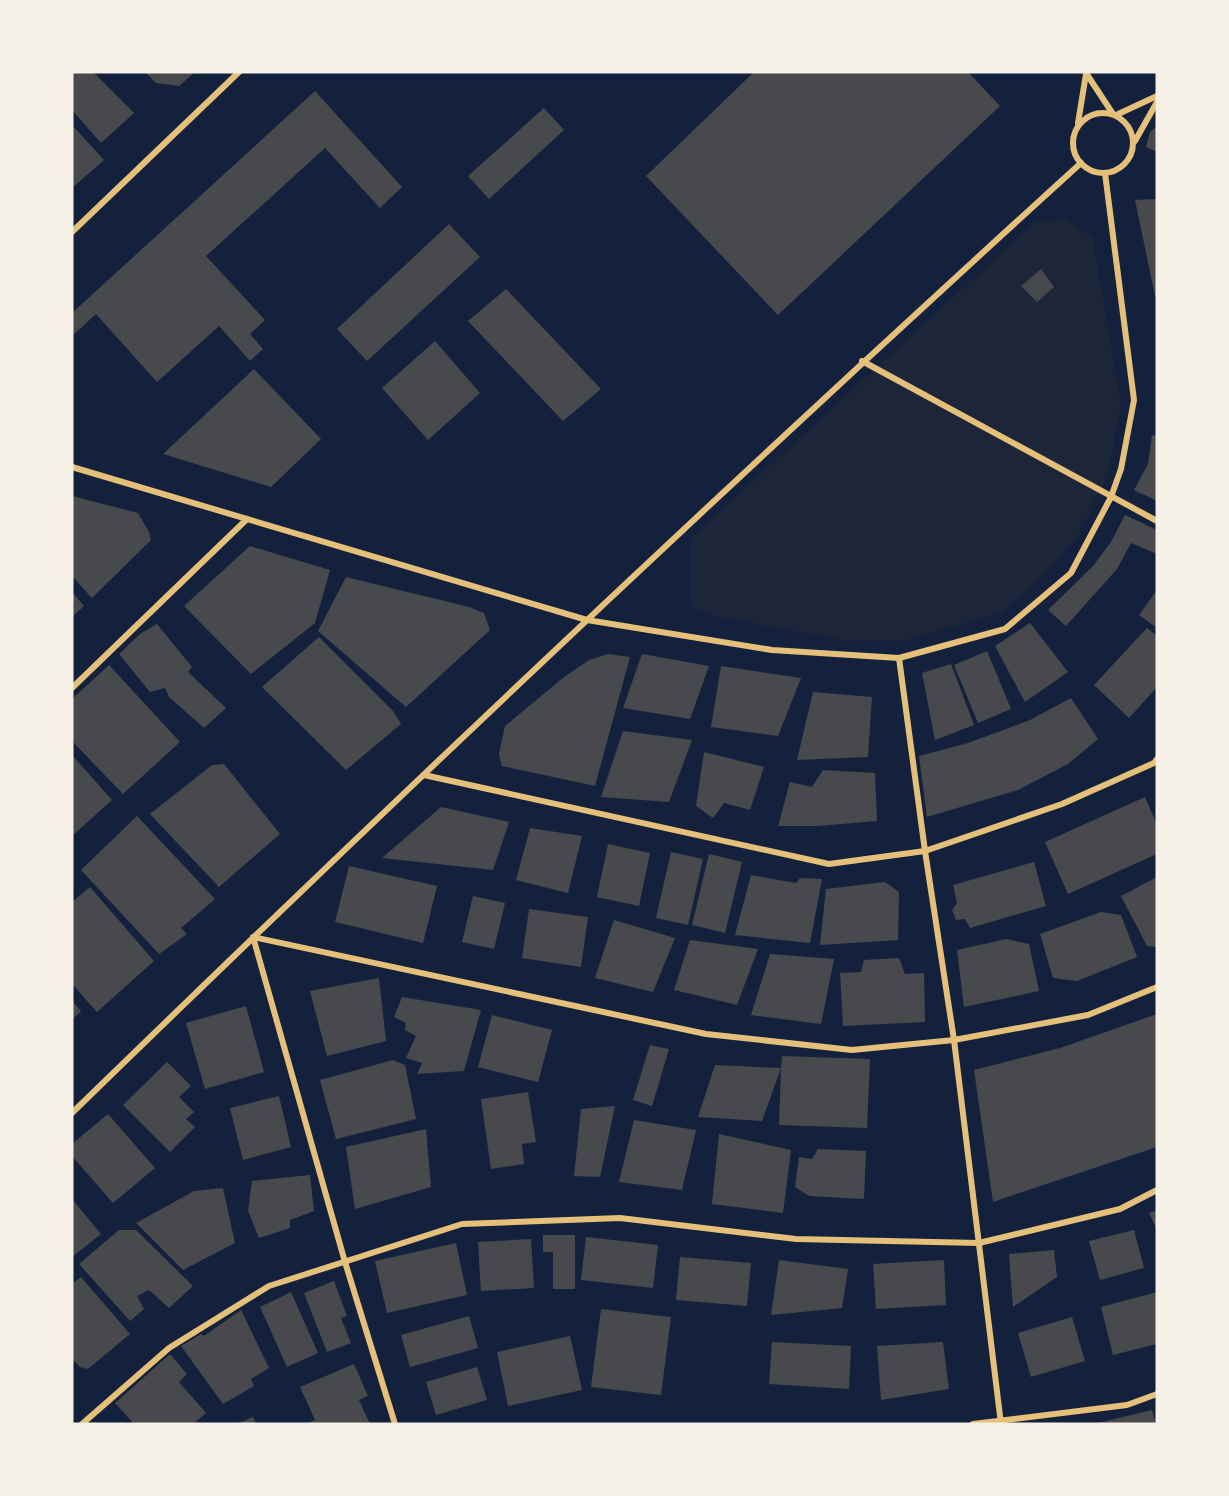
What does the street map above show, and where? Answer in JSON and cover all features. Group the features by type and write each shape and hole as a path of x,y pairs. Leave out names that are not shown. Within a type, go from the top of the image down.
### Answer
{"street":[{"path":"72,232 239,72"},
{"path":"1086,73 1115,114 1129,126 1134,141"},
{"path":"1086,73 1073,142 1081,163 1091,171 1105,173 1120,168 1126,163 1131,156 1134,141 1157,102"},
{"path":"1077,127 1094,114 1115,114 1157,96"},
{"path":"72,1113 586,620 862,362 1081,163"},
{"path":"72,467 586,620 772,650 899,658 1005,629 1071,573 1111,496 1121,469 1134,400 1105,173"},
{"path":"862,362 1157,521"},
{"path":"72,688 247,519"},
{"path":"899,658 954,1040 1000,1422"},
{"path":"424,775 829,864 925,851 1062,804 1156,763"},
{"path":"253,937 706,1035 852,1050 954,1040 1088,1015 1157,987"},
{"path":"253,937 345,1262 395,1424"},
{"path":"82,1424 168,1348 269,1286 462,1224 620,1218 796,1239 980,1243 1120,1209 1157,1190"},
{"path":"973,1424 1127,1405 1157,1394"}],"shaded area":[{"path":"1065,219 1092,236 1121,403 1108,474 1078,535 1043,576 1001,613 901,641 842,640 714,616 691,606 691,538 1035,222"}],"building":[{"path":"72,72 93,72 134,113 101,143 72,110"},
{"path":"145,72 195,72 179,86 156,83"},
{"path":"754,72 968,72 1000,106 778,315 646,176"},
{"path":"315,91 402,187 380,208 325,148 206,256 265,320 250,334 263,349 250,361 219,326 157,382 96,314 72,336 72,313"},
{"path":"544,108 564,130 489,199 468,176"},
{"path":"72,125 104,160 72,188"},
{"path":"1157,126 1157,152 1146,147 1150,132"},
{"path":"1157,199 1157,296 1155,296 1135,200"},
{"path":"449,224 480,257 367,361 337,329"},
{"path":"1041,269 1054,287 1037,302 1021,286"},
{"path":"506,289 601,389 563,421 468,321"},
{"path":"435,341 480,393 428,440 382,388"},
{"path":"254,369 321,439 271,487 163,454"},
{"path":"1152,435 1157,436 1157,501 1134,490 1148,464"},
{"path":"72,496 138,513 151,540 92,598 72,576"},
{"path":"1125,515 1157,530 1157,554 1131,543 1117,569 1066,626 1048,610 1093,566 1111,542"},
{"path":"250,546 330,570 315,623 251,674 184,606"},
{"path":"346,577 469,607 484,613 490,630 406,707 318,631"},
{"path":"1157,590 1157,628 1139,615"},
{"path":"72,592 84,606 72,617"},
{"path":"1030,623 1068,672 1025,702 995,646"},
{"path":"157,624 192,667 188,672 226,708 204,728 169,697 165,688 150,692 119,654 140,634"},
{"path":"1147,628 1157,636 1157,687 1129,718 1094,685"},
{"path":"319,637 393,711 401,724 346,770 262,687"},
{"path":"987,651 1011,709 978,723 954,665"},
{"path":"608,654 630,657 595,786 502,766 499,754 505,726 564,677 589,660"},
{"path":"642,654 709,666 690,719 623,708"},
{"path":"951,664 974,725 935,740 922,673"},
{"path":"109,665 180,742 123,794 72,741 72,699"},
{"path":"721,666 801,678 778,736 711,727"},
{"path":"813,692 872,697 868,757 797,760"},
{"path":"1071,698 1098,739 1068,764 1018,790 927,817 919,756 968,743 1030,720"},
{"path":"623,731 692,740 669,802 601,797"},
{"path":"704,752 764,767 750,810 724,803 713,818 696,806"},
{"path":"72,755 112,800 72,836"},
{"path":"224,764 280,834 219,887 150,814 212,765"},
{"path":"823,770 875,773 877,821 818,826 778,826 790,782 812,787"},
{"path":"1145,797 1157,825 1157,854 1068,894 1045,842"},
{"path":"441,807 509,822 493,870 382,858"},
{"path":"137,816 215,899 181,928 187,934 159,954 81,870"},
{"path":"530,828 582,836 568,893 516,880"},
{"path":"608,844 650,853 639,906 597,897"},
{"path":"671,852 703,859 688,925 656,918"},
{"path":"709,854 742,862 725,933 692,925"},
{"path":"1034,862 1046,906 970,928 965,919 956,920 952,910 957,903 953,885"},
{"path":"349,866 437,886 423,943 335,922"},
{"path":"751,875 796,883 800,878 822,879 810,943 735,935"},
{"path":"1157,877 1157,947 1147,946 1121,896"},
{"path":"885,882 899,892 898,940 820,945 826,889"},
{"path":"90,887 154,961 97,1012 72,984 72,902"},
{"path":"473,896 505,903 494,949 462,942"},
{"path":"529,909 588,917 581,967 522,958"},
{"path":"1101,912 1121,915 1137,957 1077,981 1053,978 1040,934"},
{"path":"614,920 675,938 653,992 595,978"},
{"path":"1006,939 1029,944 1039,991 964,1007 957,950"},
{"path":"690,940 758,949 737,1005 674,990"},
{"path":"770,954 834,959 821,1024 751,1015"},
{"path":"899,958 905,974 924,973 925,1022 843,1026 840,973 861,972 864,960"},
{"path":"379,978 386,1041 327,1056 310,991"},
{"path":"402,997 481,1010 464,1071 417,1074 422,1063 406,1058 416,1036 405,1030 406,1023 394,1017"},
{"path":"72,1001 81,1011 72,1020"},
{"path":"246,1006 264,1072 205,1089 186,1023"},
{"path":"1157,1014 1157,1147 993,1202 974,1070 1060,1048"},
{"path":"492,1015 552,1030 538,1082 478,1067"},
{"path":"650,1045 669,1049 652,1106 633,1100"},
{"path":"782,1056 870,1059 867,1128 779,1125"},
{"path":"393,1060 405,1065 416,1119 336,1139 320,1080"},
{"path":"167,1062 191,1086 179,1097 194,1112 186,1119 195,1127 170,1152 123,1105"},
{"path":"715,1065 781,1068 762,1121 698,1117"},
{"path":"528,1092 536,1142 522,1144 524,1164 491,1169 481,1099"},
{"path":"279,1096 291,1147 243,1160 230,1108"},
{"path":"615,1106 600,1177 574,1176 581,1109"},
{"path":"108,1114 155,1168 113,1203 72,1156 72,1144"},
{"path":"634,1120 696,1130 682,1190 619,1182"},
{"path":"426,1129 431,1187 355,1209 346,1147"},
{"path":"719,1134 791,1150 783,1213 712,1204"},
{"path":"818,1149 866,1151 864,1199 809,1196 795,1187 799,1157 812,1159"},
{"path":"310,1175 314,1211 290,1220 290,1228 259,1238 248,1211 252,1181"},
{"path":"223,1188 235,1243 183,1270 136,1223 194,1191"},
{"path":"72,1199 101,1234 72,1257"},
{"path":"1157,1210 1157,1230 1149,1213"},
{"path":"119,1230 136,1230 193,1286 169,1308 149,1290 137,1296 144,1309 130,1321 79,1264"},
{"path":"1134,1230 1144,1268 1100,1280 1089,1241"},
{"path":"543,1235 575,1235 575,1289 553,1289 553,1252 543,1252"},
{"path":"586,1237 658,1245 653,1288 581,1280"},
{"path":"531,1239 534,1288 481,1291 478,1242"},
{"path":"456,1243 467,1295 387,1313 375,1261"},
{"path":"1054,1250 1057,1277 1013,1307 1009,1254"},
{"path":"680,1257 751,1263 747,1306 676,1300"},
{"path":"779,1260 848,1269 842,1308 771,1315"},
{"path":"944,1260 946,1305 876,1309 873,1264"},
{"path":"81,1277 130,1334 88,1369 80,1367 72,1359 72,1284"},
{"path":"334,1281 347,1316 341,1318 351,1343 327,1352 304,1293"},
{"path":"291,1292 318,1353 287,1367 260,1307"},
{"path":"1157,1292 1157,1344 1113,1355 1101,1307"},
{"path":"601,1309 671,1317 661,1395 591,1387"},
{"path":"241,1310 269,1368 251,1379 254,1386 223,1404 181,1346 201,1334 204,1336"},
{"path":"469,1316 478,1348 410,1367 401,1335"},
{"path":"1072,1317 1085,1361 1031,1377 1018,1333"},
{"path":"570,1336 582,1390 508,1406 497,1352"},
{"path":"772,1342 851,1346 849,1389 769,1384"},
{"path":"943,1342 949,1389 881,1400 877,1346"},
{"path":"170,1354 187,1374 179,1382 206,1413 193,1424 134,1424 115,1403"},
{"path":"354,1364 368,1396 359,1400 370,1424 305,1424 315,1420 300,1387"},
{"path":"477,1367 487,1400 436,1415 426,1382"},
{"path":"1152,1410 1156,1424 1098,1424 1098,1423"},
{"path":"253,1417 256,1424 237,1424"}]}
